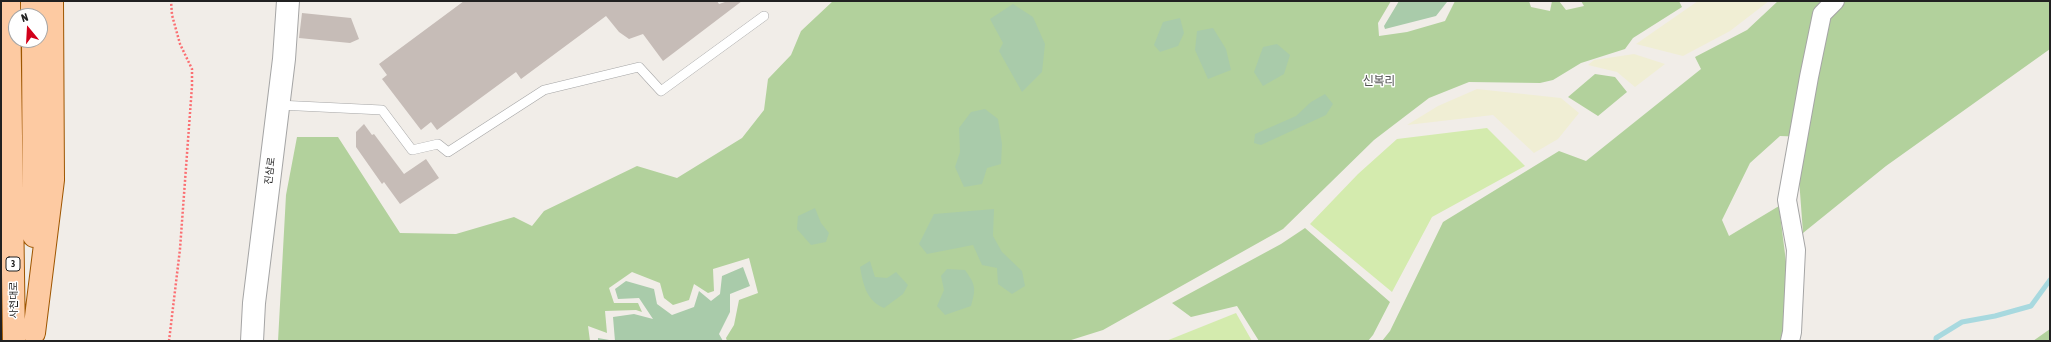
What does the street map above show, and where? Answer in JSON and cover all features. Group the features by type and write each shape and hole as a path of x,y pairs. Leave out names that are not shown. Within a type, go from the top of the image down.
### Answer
{"main road":[{"name":"사천대로","path":"9,1 12,187 24,337"},
{"path":"24,337 53,180 52,1"},
{"name":"사천대로","path":"24,337 34,187 33,48"},
{"path":"1,299 24,337"}],"street":[{"name":"진삼로","path":"252,341 254,303 278,105 288,1"},
{"path":"1790,341 1792,332 1796,250 1787,200 1822,14 1835,1"}],"lane":[{"path":"278,105 382,110 412,150 438,144 448,152 544,90 639,67 661,91 764,16"}],"path":[{"path":"169,341 180,248 192,69 180,44 172,15 171,1"}],"shaded area":[{"path":"1698,1 1769,1 1730,31 1683,56 1636,44"},
{"path":"1634,54 1665,64 1635,87 1617,72 1588,65 1594,60"},
{"path":"1477,89 1561,98 1579,113 1558,139 1534,153 1493,115 1407,125 1438,106"}],"green space":[{"path":"833,1 1391,1 1378,23 1379,36 1407,32 1445,21 1455,1 1529,1 1531,7 1550,11 1552,1 1559,1 1566,10 1584,6 1581,1 1679,1 1682,7 1633,38 1625,49 1581,63 1553,80 1540,83 1469,82 1429,98 1374,140 1283,229 1103,330 1068,341 727,341 726,338 734,325 739,300 758,293 749,258 713,269 714,291 708,293 694,284 689,300 673,305 664,298 660,283 632,272 609,288 614,303 638,303 642,312 636,310 605,311 607,333 588,326 590,341 278,341 286,195 297,137 338,137 400,233 456,234 514,217 532,226 544,211 637,166 677,178 742,138 764,110 768,79 791,55 801,31"},
{"path":"1399,1 1447,2 1436,16 1385,29 1384,26"},
{"path":"1778,1 2050,1 2050,49 1886,166 1803,233 1798,165 1808,137 1780,136 1750,163 1722,220 1729,236 1779,206 1790,294 1785,341 1382,341 1390,331 1443,222 1559,151 1586,161 1701,69 1695,57 1747,30"},
{"path":"1013,4 1033,17 1045,44 1042,72 1022,92 999,51 1003,43 990,19"},
{"path":"1180,18 1184,33 1178,46 1160,52 1154,45 1163,22"},
{"path":"1213,28 1226,49 1231,70 1208,79 1195,50 1197,31"},
{"path":"1277,44 1290,55 1284,74 1263,86 1254,72 1263,47"},
{"path":"1595,74 1615,77 1627,92 1598,116 1568,97"},
{"path":"1325,94 1333,104 1326,115 1261,145 1254,143 1255,134 1296,116 1311,102"},
{"path":"985,109 998,119 1002,144 1001,164 987,168 982,184 964,187 955,167 960,152 959,128 971,112"},
{"path":"1487,128 1525,166 1432,217 1392,292 1310,224 1358,174 1397,139"},
{"path":"815,208 821,223 829,233 826,242 811,245 797,229 798,216"},
{"path":"994,209 993,236 1002,252 1022,271 1025,286 1012,294 998,284 997,268 982,265 973,245 927,254 919,244 934,214"},
{"path":"1305,228 1390,302 1373,335 1368,341 1259,341 1237,306 1191,317 1172,303 1281,244"},
{"path":"870,261 875,277 887,278 896,272 908,285 903,294 884,308 878,305 870,297 864,286 860,267"},
{"path":"743,267 750,286 730,294 730,312 719,334 723,341 615,341 613,317 634,314 653,319 639,298 618,299 615,289 626,281 654,289 657,304 672,315 694,307 699,291 711,301 720,294 722,276"},
{"path":"947,269 965,270 973,284 974,295 971,306 945,315 937,306 944,290 941,276"},
{"path":"1236,313 1252,341 1166,341"},
{"path":"2050,329 2050,339 2047,341 2033,341"},
{"path":"598,338 615,341 598,341"}],"building":[{"path":"464,1 717,1 719,4 728,1 742,1 663,61 643,34 629,39 619,32 606,16 521,79 516,72 437,130 431,122 421,130 382,79 387,75 379,64"},
{"path":"302,13 351,18 359,39 350,43 299,38"},
{"path":"364,124 372,135 374,134 404,174 426,159 439,178 400,204 384,182 382,184 356,147 356,132"}],"waterway":[{"path":"1936,341 1936,338 1962,322 1995,316 2031,306 2050,280"}],"district":[{"name":"신복리","path":"1379,81"}]}
